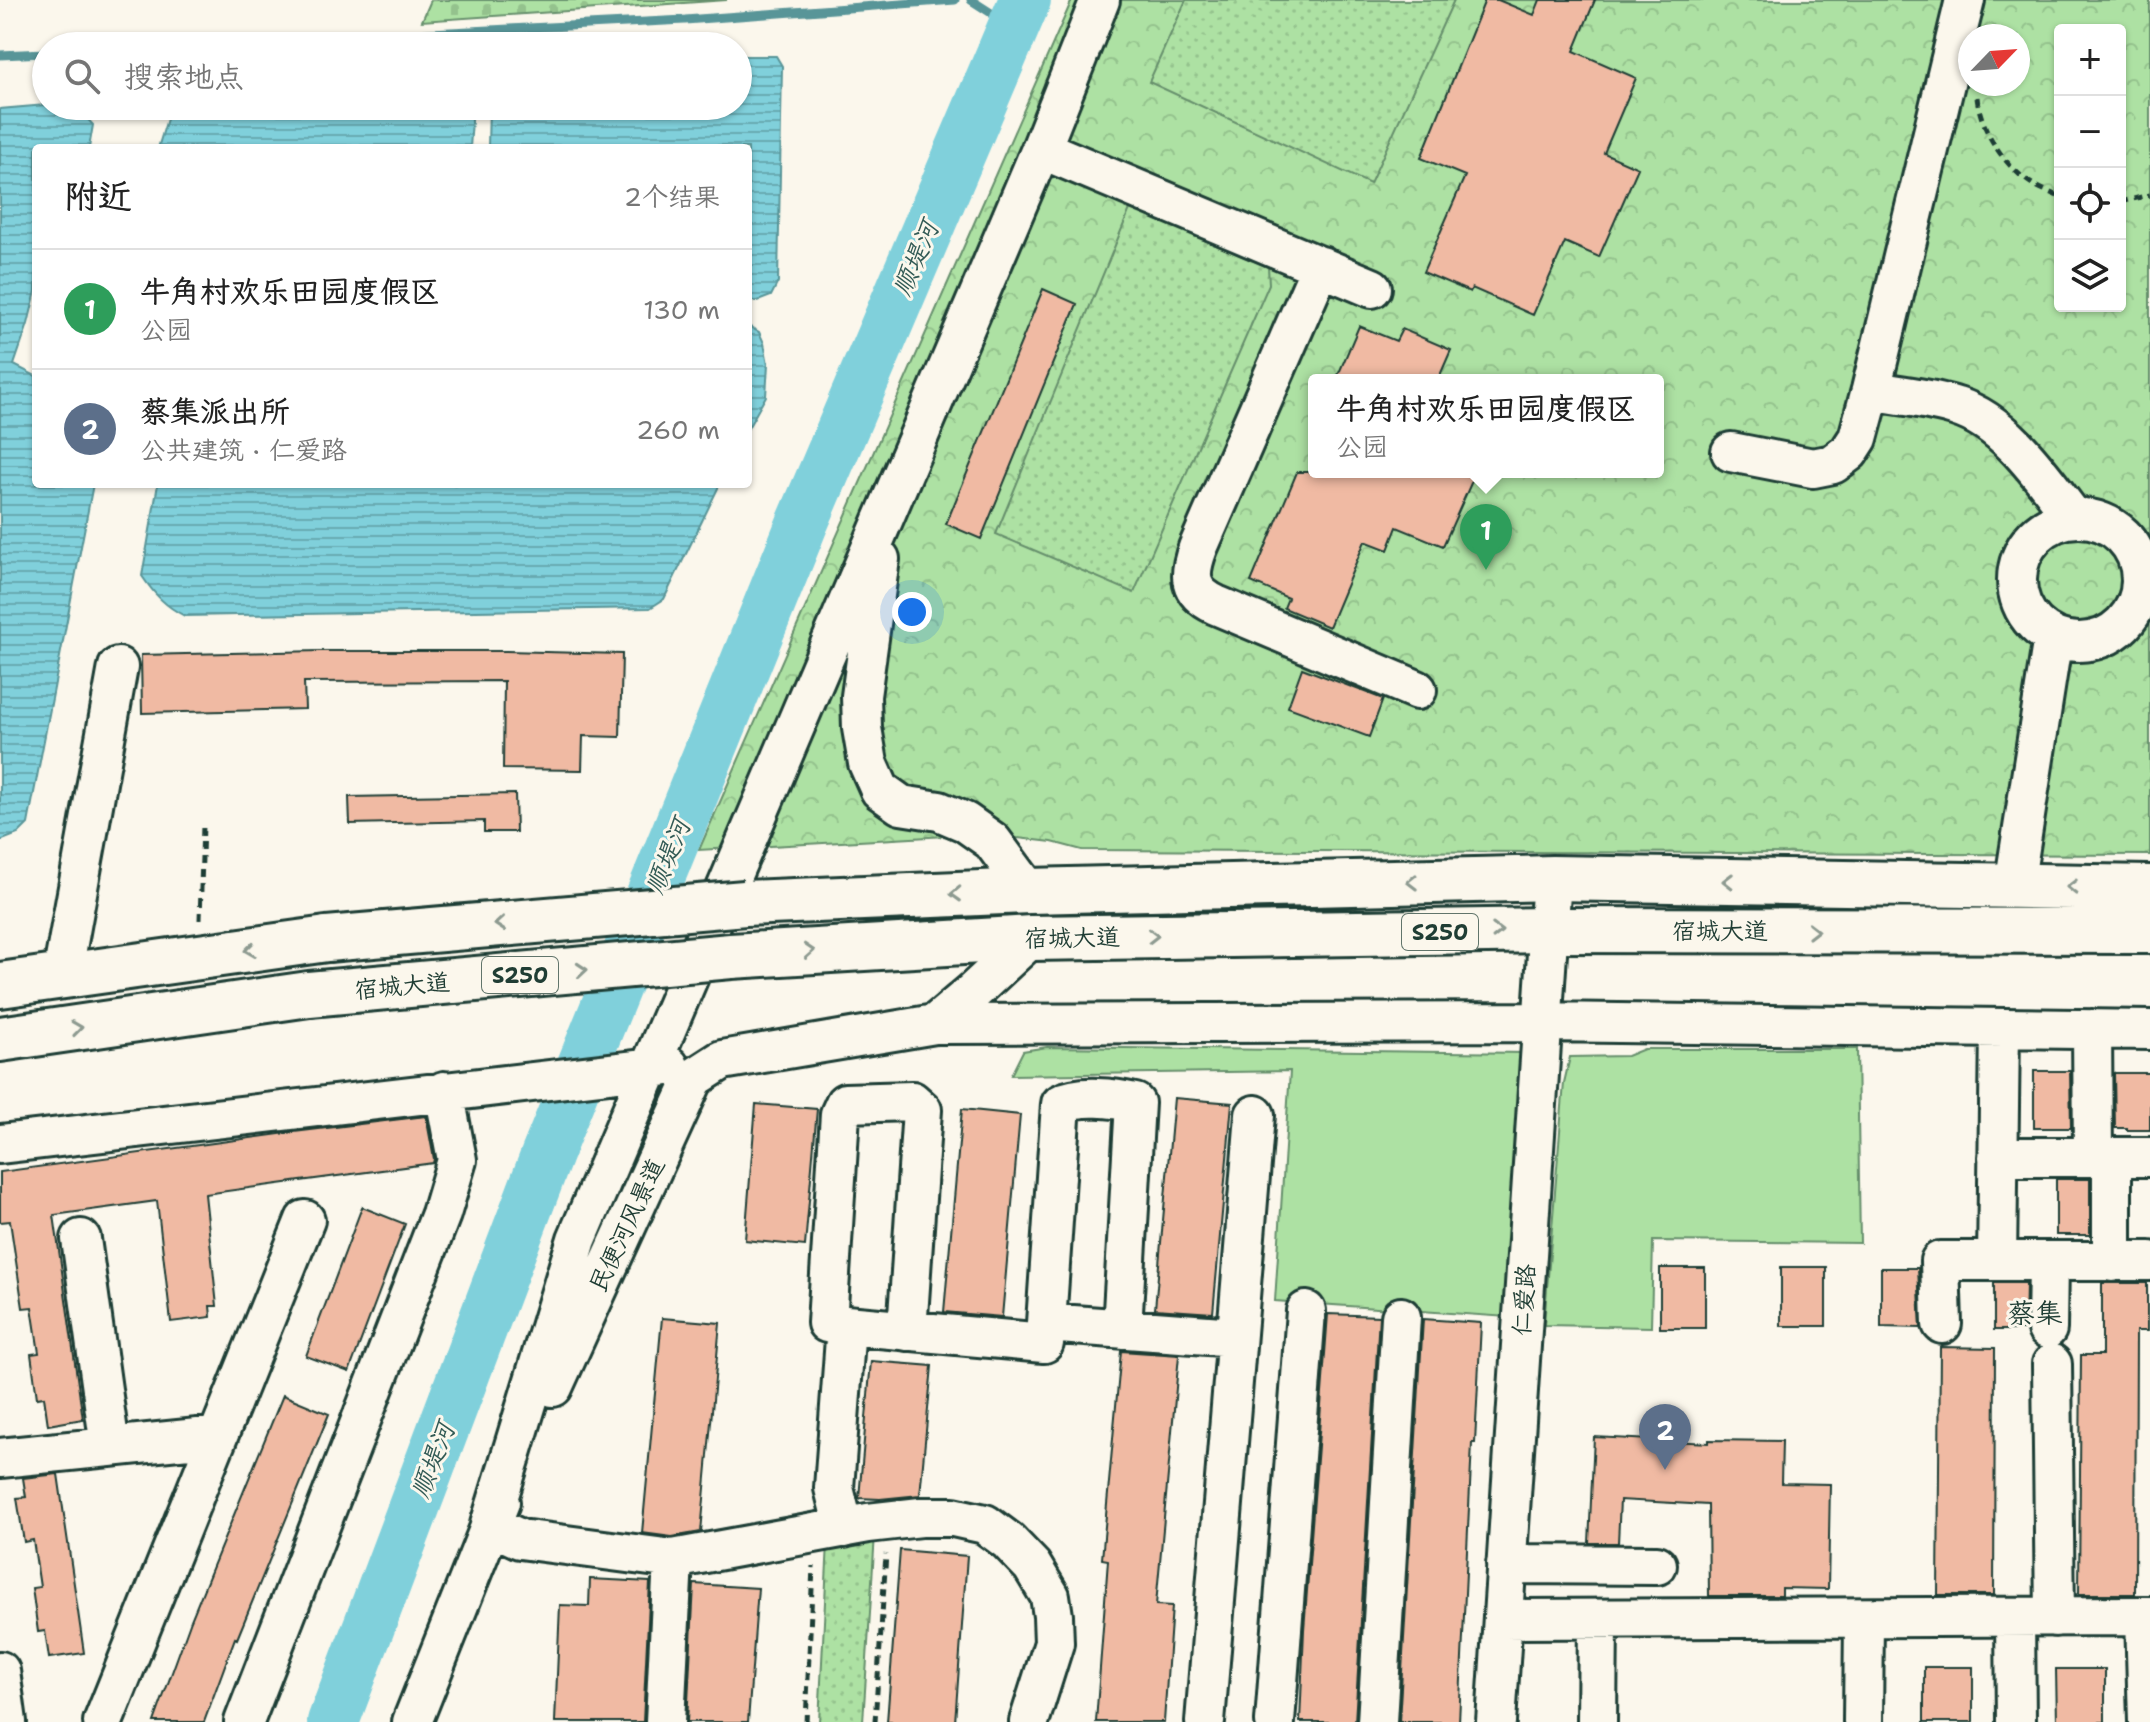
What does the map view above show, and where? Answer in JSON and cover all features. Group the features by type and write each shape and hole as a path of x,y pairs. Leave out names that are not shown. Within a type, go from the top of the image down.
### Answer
{"main road":[{"name":"宿城大道","path":"0,985 327,939 745,903 1029,891 1552,878 2150,888"},
{"name":"宿城大道","path":"0,1039 309,994 731,956 1031,938 1549,930 2150,931"}],"street":[{"path":"1029,1722 1054,1643 1050,1596 1032,1566 1008,1541 985,1524 953,1517 921,1517 673,1559 520,1539 490,1525 577,1239 1041,149 1100,0"},
{"path":"1731,452 1813,468 1833,464 1849,452 1858,438 1965,0"},
{"path":"1041,149 1372,288"},
{"path":"1321,266 1198,548 1191,567 1193,584 1200,598 1417,690"},
{"path":"1871,390 1959,407 1989,424 2015,446 2073,517"},
{"path":"887,508 861,696 868,763 880,790 901,805 939,811 965,822 992,841 1029,891"},
{"path":"2073,517 2094,519 2112,527 2144,557 2138,600 2142,609 2114,632 2094,641 2074,642 2053,637 2036,625 2023,608 2017,589 2017,568 2024,549 2037,533 2054,522 2073,517"},
{"path":"2014,886 2053,637"},
{"path":"62,976 118,667"},
{"name":"仁爱路","path":"1496,1722 1552,878"},
{"path":"935,1024 1031,938"},
{"name":"民便河风景道","path":"412,1722 490,1525 694,1078 722,1060 935,1024 1543,1022 2150,1030"},
{"path":"1997,1261 2000,1028"},
{"path":"2092,1029 2112,1262"},
{"path":"0,1144 722,1060"},
{"path":"244,1722 441,1214 457,1160 458,1090"},
{"path":"907,1331 922,1110 912,1101 845,1103 840,1114 827,1323 907,1331 1044,1343 1061,1104 1071,1098 1135,1103 1122,1329"},
{"path":"1205,1722 1255,1115"},
{"path":"1998,1157 2150,1157"},
{"path":"103,1722 305,1220"},
{"path":"81,1239 110,1447"},
{"path":"1942,1324 1940,1261 2150,1261"},
{"path":"2048,1262 2055,1617"},
{"path":"1275,1722 1306,1311"},
{"path":"1377,1722 1401,1317"},
{"path":"1046,1323 1235,1337"},
{"path":"829,1531 846,1325"},
{"path":"0,1458 218,1436"},
{"path":"665,1722 673,1559"},
{"path":"1506,1564 1657,1565"},
{"path":"1503,1619 2148,1616 2148,1722"},
{"path":"2015,1617 2016,1722"},
{"path":"1863,1722 1864,1618"},
{"path":"1597,1722 1598,1619"},
{"path":"0,1671 7,1722"}],"path":[{"path":"1977,96 1979,112 1996,149 2025,179 2054,194"},
{"path":"2126,201 2150,195"},
{"path":"200,926 203,825"},
{"path":"875,1722 888,1521"},
{"path":"806,1722 829,1531"}],"green space":[{"path":"431,0 727,0 422,21"},
{"path":"1072,0 2150,0 2150,855 1082,850 1052,842 982,834 699,850"},
{"path":"1186,0 1454,0 1370,184 1149,82"},
{"path":"1130,209 1268,267 1269,284 1134,593 996,534"},
{"path":"1047,1047 1527,1053 1508,1317 1275,1301 1290,1071 1011,1075 1023,1051"},
{"path":"1644,1049 1857,1049 1860,1243 1653,1241 1651,1327 1544,1325 1564,1083 1570,1057 1627,1056"},
{"path":"875,1534 863,1722 819,1722 828,1542"}],"water":[{"path":"752,56 776,56 782,66 778,282 771,296 752,301 752,144 488,144 489,120 752,120"},
{"path":"32,106 32,120 88,120 93,125 90,144 32,144 32,308 14,365 32,374 32,488 92,488 28,824 18,834 0,841 0,109"},
{"path":"167,120 472,120 470,144 159,144"},
{"path":"752,328 759,332 764,343 768,364 766,396 752,421"},
{"path":"157,488 718,488 664,599 650,608 185,616 161,599 142,576"}],"building":[{"path":"1485,0 1498,0 1534,15 1540,0 1595,0 1574,51 1636,78 1604,153 1638,168 1599,257 1565,242 1533,315 1472,288 1470,292 1423,272 1465,176 1421,158"},
{"path":"1043,289 1077,304 981,539 946,524"},
{"path":"1359,326 1396,341 1402,329 1451,350 1441,374 1339,374"},
{"path":"1297,472 1308,472 1308,478 1473,478 1443,546 1397,527 1388,550 1365,541 1329,627 1284,608 1288,598 1251,582"},
{"path":"320,651 622,654 620,737 583,736 582,770 503,769 504,681 304,682 305,709 142,713 141,655"},
{"path":"1302,668 1383,699 1369,737 1288,707"},
{"path":"515,794 516,832 484,832 484,821 350,824 349,797"},
{"path":"2034,1071 2070,1071 2071,1128 2034,1128"},
{"path":"2114,1073 2150,1073 2150,1130 2115,1128"},
{"path":"1174,1098 1232,1103 1213,1313 1155,1309"},
{"path":"756,1104 817,1109 805,1246 745,1240"},
{"path":"962,1109 1020,1115 1002,1317 944,1312"},
{"path":"426,1116 433,1163 205,1194 217,1306 210,1306 211,1317 171,1322 157,1201 54,1215 83,1419 48,1425 44,1397 37,1398 31,1354 39,1353 32,1307 23,1308 10,1221 0,1222 0,1172"},
{"path":"2056,1179 2090,1179 2090,1235 2056,1235"},
{"path":"362,1207 405,1224 349,1372 306,1356"},
{"path":"1781,1267 1826,1267 1826,1326 1781,1326"},
{"path":"1660,1268 1705,1268 1705,1328 1660,1328"},
{"path":"1881,1268 1918,1268 1921,1328 1881,1327"},
{"path":"1994,1283 2026,1283 2025,1330 1994,1330"},
{"path":"2102,1283 2147,1283 2147,1331 2136,1331 2135,1594 2079,1594 2081,1355 2102,1355"},
{"path":"1328,1314 1379,1316 1355,1722 1300,1722 1304,1630"},
{"path":"662,1318 720,1323 701,1532 672,1537 642,1533"},
{"path":"1423,1319 1481,1323 1459,1722 1399,1722"},
{"path":"1940,1347 1995,1348 1994,1595 1938,1595"},
{"path":"1121,1351 1179,1355 1156,1605 1172,1606 1164,1722 1096,1722 1108,1560 1102,1559"},
{"path":"871,1361 932,1366 920,1495 859,1498"},
{"path":"283,1395 329,1414 235,1638 204,1722 154,1722 191,1620"},
{"path":"1594,1437 1709,1443 1709,1440 1782,1441 1781,1483 1830,1484 1828,1589 1782,1588 1782,1596 1709,1596 1708,1505 1620,1500 1618,1543 1589,1543"},
{"path":"58,1474 84,1653 49,1658 45,1631 38,1632 32,1588 40,1587 33,1540 24,1542 17,1498 26,1497 23,1478"},
{"path":"900,1550 967,1556 955,1722 887,1722"},
{"path":"590,1579 650,1582 643,1722 555,1722 560,1605 589,1606"},
{"path":"694,1584 758,1588 748,1722 687,1722"},
{"path":"1924,1667 1973,1667 1973,1722 1924,1722"},
{"path":"2056,1669 2105,1669 2105,1722 2057,1722"}],"waterway":[{"path":"450,32 685,20 955,0"},
{"path":"971,0 1013,27"},
{"name":"顺堤河","path":"333,1722 547,1154 802,524 1025,0"},
{"path":"0,55 32,54"}],"place":[{"name":"牛角村欢乐田园度假区","path":"1486,570"},
{"name":"蔡集派出所","path":"1665,1470"}],"district":[{"name":"蔡集","path":"2035,1313"}]}
